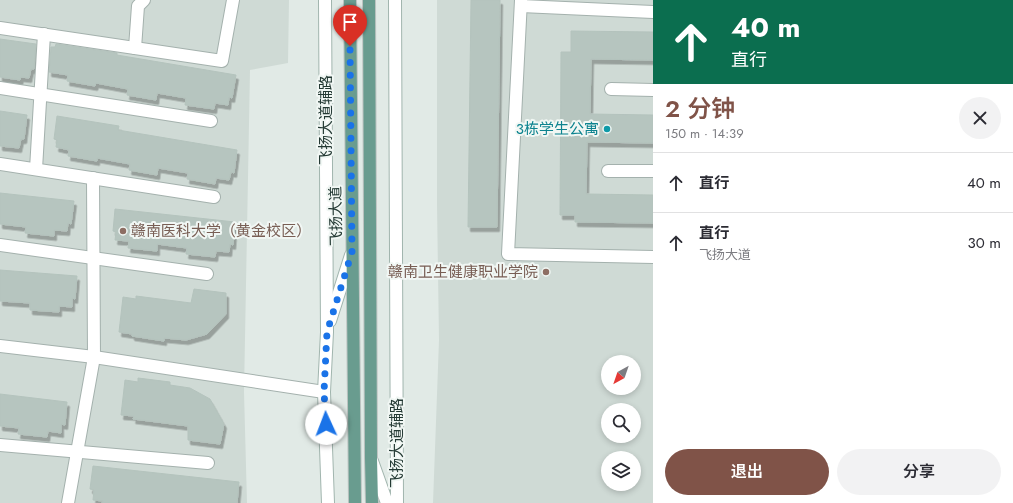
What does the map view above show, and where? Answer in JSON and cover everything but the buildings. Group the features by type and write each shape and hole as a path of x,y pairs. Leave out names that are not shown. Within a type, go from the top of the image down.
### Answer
{"main road":[{"name":"飞扬大道","path":"350,0 355,503"},
{"path":"369,0 372,503"}],"street":[{"path":"135,48 138,6 144,0"},
{"path":"0,28 222,61 233,0"},
{"name":"飞扬大道辅路","path":"325,0 327,332 324,392 328,503"},
{"name":"飞扬大道辅路","path":"394,0 397,503"},
{"path":"653,12 520,3 508,254 653,257"},
{"path":"36,169 44,34"},
{"path":"0,88 211,121"},
{"path":"611,89 653,90"},
{"path":"0,164 214,197"},
{"path":"608,171 653,171"},
{"path":"68,503 94,357 92,178"},
{"path":"0,245 207,274"},
{"path":"327,332 352,252"},
{"path":"0,346 94,357 324,392"},
{"path":"0,445 208,463"},
{"path":"371,458 387,503"}],"shaded area":[{"name":"赣南医科大学（黄金校区）","path":"0,0 289,0 288,63 250,70 244,392 247,503 0,503"},
{"name":"赣南卫生健康职业学院","path":"437,0 653,0 653,503 433,503 439,340"}],"place":[{"name":"3栋学生公寓","path":"607,129"},
{"name":"赣南医科大学（黄金校区）","path":"123,231"},
{"name":"赣南卫生健康职业学院","path":"546,272"}],"route":[{"path":"326,424 324,392 327,332 352,252 350,46"}]}
